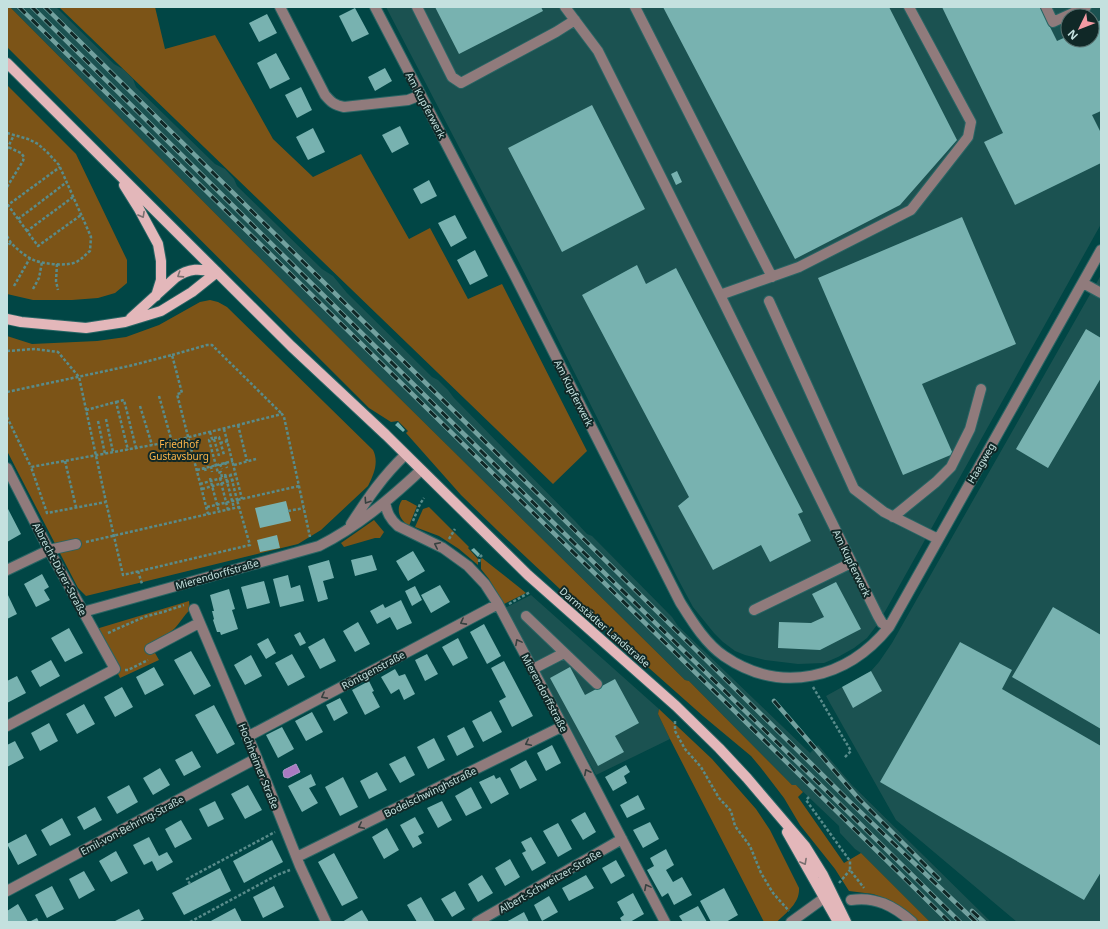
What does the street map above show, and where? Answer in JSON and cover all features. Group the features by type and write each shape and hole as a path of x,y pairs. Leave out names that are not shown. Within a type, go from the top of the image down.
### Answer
{"main road":[{"path":"7,63 114,170 139,209 158,244 161,261 161,280 156,296"},
{"name":"Darmstädter Landstraße","path":"114,170 291,346 539,585 676,706 719,748 770,805 846,922"},
{"path":"125,322 183,272 192,270 217,272"},
{"path":"7,319 21,322 86,328 125,322 161,311 192,292 217,272"},
{"name":"Darmstädter Landstraße","path":"828,895 838,922"}],"street":[{"path":"280,7 325,95 337,106 344,107 408,100 421,95"},
{"name":"Am Kupferwerk","path":"375,7 514,274 680,602 692,622 708,641 724,656 742,666 769,676 800,677 830,672 847,664"},
{"path":"417,7 452,77 461,82 556,32 575,20"},
{"name":"Am Kupferwerk","path":"565,7 598,52 720,295 878,616 882,622 889,627"},
{"path":"635,7 772,277"},
{"path":"720,295 799,267 911,210 968,137 972,122 910,7"},
{"path":"1046,7 1053,22 1086,7"},
{"name":"Haagweg","path":"847,664 865,652 889,627 1101,250"},
{"path":"1082,283 1101,293"},
{"path":"769,301 854,489 884,512 938,539"},
{"path":"893,517 936,482 951,467 970,429 981,389"},
{"name":"Mierendorffstraße","path":"348,528 378,484 389,470 405,455"},
{"name":"Albrecht-Dürer-Straße","path":"7,468 49,550 115,669"},
{"name":"Mierendorffstraße","path":"83,612 313,547 335,538 385,502 421,470"},
{"name":"Mierendorffstraße","path":"385,502 389,515 398,526 444,548 468,566 485,584 499,606 533,669 665,922"},
{"path":"7,570 49,550 76,544"},
{"path":"754,610 852,563"},
{"name":"Röntgenstraße","path":"247,737 499,606"},
{"name":"Hochheimer Straße","path":"194,609 257,758 284,828 326,922"},
{"path":"526,616 597,684"},
{"path":"150,649 199,623"},
{"path":"533,669 564,653"},
{"path":"7,726 115,669"},
{"name":"Bodelschwinghstraße","path":"299,862 563,726"},
{"name":"Emil-von-Behring-Straße","path":"7,891 257,758"},
{"name":"Albert-Schweitzer-Straße","path":"477,922 622,839"},
{"path":"793,920 828,895"},
{"path":"851,900 862,898 873,900 892,907 912,922"}],"path":[{"path":"7,133 28,139 38,144 60,167 91,237 90,251 78,262 64,264 42,262 30,258 20,252 11,243 7,236"},
{"path":"7,187 24,157 21,153 7,148 14,135"},
{"path":"60,167 8,206 38,246 81,215"},
{"path":"18,219 67,182"},
{"path":"27,231 73,198"},
{"path":"7,245 11,243"},
{"path":"14,286 30,258"},
{"path":"32,289 39,278 42,262"},
{"path":"57,264 56,280 58,290"},
{"path":"7,392 79,377 212,345 282,414 313,547"},
{"path":"7,352 35,349 58,352 79,377 123,575 250,545 230,474"},
{"path":"172,355 182,393 177,394 208,514"},
{"path":"159,396 172,442"},
{"path":"86,410 124,400 136,448"},
{"path":"116,402 128,450"},
{"path":"140,406 152,445"},
{"path":"31,467 172,442 282,414"},
{"path":"7,417 31,467 47,513 106,502"},
{"path":"106,419 113,452"},
{"path":"98,421 105,454"},
{"path":"238,425 247,461"},
{"path":"224,428 242,499"},
{"path":"210,432 219,456"},
{"path":"224,455 219,437 209,440 218,473 221,472 219,478 222,483 228,510"},
{"path":"220,443 228,441"},
{"path":"222,450 230,448"},
{"path":"234,465 256,459"},
{"path":"197,470 233,460"},
{"path":"65,461 76,507"},
{"path":"225,462 227,468"},
{"path":"220,464 222,469"},
{"path":"210,466 212,472"},
{"path":"205,468 206,472"},
{"path":"200,484 210,479 236,474"},
{"path":"226,475 234,508"},
{"path":"210,479 219,512"},
{"path":"202,489 237,479"},
{"path":"207,507 299,486"},
{"path":"76,544 239,507"},
{"path":"288,511 304,508"},
{"path":"499,606 530,592"},
{"path":"98,638 144,617 192,602 194,609"},
{"path":"115,669 128,670 153,658 150,649"},
{"path":"812,685 850,751 844,758"},
{"path":"676,706 675,731 684,749 701,768 719,798 731,811 735,826 750,846 761,873 773,893 793,920"},
{"path":"808,797 806,800 850,861 850,870 873,900"},
{"path":"190,884 187,879 284,828"},
{"path":"190,922 299,862"}],"shaded area":[{"path":"10,7 56,7 114,64 123,69 133,79 136,87 215,164 225,169 234,179 237,186 322,269 333,276 347,293 432,377 438,380 448,390 454,398 587,534 592,536 672,617 678,626 810,753 818,745 852,785 991,922 930,922 861,853 855,849 840,833 839,826 796,785 792,785 689,681 685,680 367,366"},
{"path":"386,7 1101,7 1101,224 877,625 867,638 854,648 824,663 798,664 765,660 735,651 723,642 693,607 524,272"},
{"path":"1101,275 1101,922 1017,922 896,820 826,696 871,671 892,643"},
{"path":"531,595 659,709 658,714 670,739 596,775 505,608"},
{"path":"296,764 300,772 288,778 284,777 284,770"}],"green space":[{"path":"7,7 10,7 367,366 685,680 689,681 792,785 796,785 803,792 798,797 844,863 861,853 930,922 918,922 901,907 887,899 873,894 849,891 835,869 800,825 784,798 751,756 703,716 561,590 497,530 461,495 406,433 408,431 398,421 391,422 369,408 7,47"},
{"path":"59,7 155,7 165,49 215,35 273,139 313,177 361,154 409,239 430,228 468,299 502,284 587,451 553,484"},
{"path":"7,85 76,154 127,260 127,283 115,293 98,298 72,300 33,300 7,294"},
{"name":"Friedhof Gustavsburg","path":"210,300 227,307 373,450 376,464 372,477 368,486 321,530 298,544 86,596 78,588 7,451 7,336 32,344 97,341 126,337 159,325 200,302"},
{"path":"402,500 406,500 417,506 409,526 401,518 399,511"},
{"path":"429,507 469,547 468,548 478,559 478,565 459,549 439,536 415,527 423,509"},
{"path":"374,520 384,532 380,538 375,538 344,547 341,543"},
{"path":"482,558 526,593 504,604 481,569"},
{"path":"189,601 190,610 176,627 150,644 159,660 120,678 96,629"},
{"path":"659,709 712,759 756,809 770,830 799,888 799,893 795,903 777,922 764,922 670,739 658,714"}],"building":[{"path":"435,7 541,7 543,11 459,54"},
{"path":"663,7 889,7 957,140 900,205 795,259"},
{"path":"942,7 1040,7 1057,41 1060,40 1060,48 1100,48 1101,20 1101,111 1092,115 1101,133 1101,163 1015,205 984,142 1003,133"},
{"path":"355,8 369,34 352,42 339,16"},
{"path":"267,14 277,33 259,42 249,23"},
{"path":"276,53 290,79 270,89 257,63"},
{"path":"385,68 392,81 375,91 368,77"},
{"path":"301,87 312,110 297,118 285,95"},
{"path":"592,105 645,209 562,252 508,148"},
{"path":"400,126 409,144 392,153 382,135"},
{"path":"313,128 325,152 308,160 296,137"},
{"path":"677,171 682,182 676,185 671,174"},
{"path":"429,180 437,196 421,204 413,189"},
{"path":"455,215 467,238 451,247 438,223"},
{"path":"962,217 1016,344 922,384 953,454 903,475 818,278"},
{"path":"475,250 488,276 470,285 457,260"},
{"path":"637,265 646,284 676,268 803,512 798,514 811,541 770,562 761,545 713,570 678,506 689,497 582,295"},
{"path":"1086,329 1101,338 1101,378 1048,468 1016,449"},
{"path":"398,422 405,430 403,432 395,425"},
{"path":"286,501 291,521 260,528 255,508"},
{"path":"7,507 21,534 7,542"},
{"path":"277,535 280,548 260,552 257,540"},
{"path":"474,548 480,554 478,557 471,550"},
{"path":"413,551 425,571 408,581 396,561"},
{"path":"372,555 377,570 355,576 351,560"},
{"path":"329,560 334,578 323,581 328,599 318,602 308,566"},
{"path":"42,574 49,587 44,590 50,600 36,607 24,584"},
{"path":"288,575 291,588 300,585 304,601 280,607 273,579"},
{"path":"264,581 270,603 247,609 241,587"},
{"path":"836,582 861,629 820,650 778,648 779,622 811,623 824,617 812,594"},
{"path":"440,585 450,602 431,613 421,595"},
{"path":"415,586 422,600 412,606 405,591"},
{"path":"229,589 235,609 232,610 238,629 221,635 220,632 217,632 213,620 212,611 214,611 210,595"},
{"path":"7,593 17,614 7,619"},
{"path":"401,600 412,623 397,630 390,617 377,624 370,611 383,604 385,608"},
{"path":"1053,607 1101,635 1101,729 1012,677"},
{"path":"358,622 370,644 355,652 343,631"},
{"path":"484,624 501,656 487,664 470,632"},
{"path":"69,628 83,653 65,662 51,638"},
{"path":"300,632 306,643 300,646 294,635"},
{"path":"268,638 276,653 266,659 257,644"},
{"path":"324,638 336,661 320,669 308,647"},
{"path":"458,638 468,658 453,666 442,647"},
{"path":"960,642 1012,670 1002,689 1101,746 1101,872 1084,900 880,782"},
{"path":"191,651 211,686 194,695 174,660"},
{"path":"292,654 305,677 288,686 275,663"},
{"path":"427,654 438,674 425,681 415,660"},
{"path":"251,655 262,676 245,685 234,665"},
{"path":"51,660 60,676 40,687 31,671"},
{"path":"504,661 533,716 512,727 499,701 506,697 491,668"},
{"path":"154,667 164,685 145,695 136,677"},
{"path":"570,667 585,695 615,679 639,723 615,736 624,752 598,766 550,678"},
{"path":"395,669 399,676 405,674 415,694 404,700 399,689 391,694 381,677"},
{"path":"871,671 882,691 853,708 842,687"},
{"path":"17,676 26,693 7,703 7,681"},
{"path":"369,681 374,691 372,692 380,707 365,715 352,690"},
{"path":"122,687 133,707 115,717 104,697"},
{"path":"340,698 348,713 334,721 326,705"},
{"path":"84,704 95,724 77,734 66,714"},
{"path":"214,705 235,744 217,754 195,715"},
{"path":"491,711 502,732 483,742 472,721"},
{"path":"312,712 323,732 306,741 295,721"},
{"path":"49,723 58,741 40,751 31,733"},
{"path":"282,727 294,749 278,758 266,735"},
{"path":"464,727 474,747 457,756 447,736"},
{"path":"434,738 445,760 428,769 417,747"},
{"path":"15,741 24,758 7,767 7,745"},
{"path":"552,745 561,763 546,771 537,753"},
{"path":"192,751 201,767 184,776 175,760"},
{"path":"405,756 415,775 400,783 389,764"},
{"path":"526,760 537,780 520,789 510,769"},
{"path":"626,765 630,772 624,776 627,783 613,791 605,777"},
{"path":"160,768 170,785 153,795 143,778"},
{"path":"377,772 387,790 369,799 360,781"},
{"path":"311,774 316,785 309,788 318,803 302,812 288,786"},
{"path":"494,775 496,779 500,777 509,794 491,804 479,782"},
{"path":"343,777 358,807 340,816 325,787"},
{"path":"129,785 138,802 117,814 107,797"},
{"path":"248,785 262,810 245,819 231,794"},
{"path":"471,787 482,808 466,816 455,796"},
{"path":"638,795 645,809 627,818 620,805"},
{"path":"215,801 224,819 208,827 199,809"},
{"path":"442,801 452,820 438,828 427,808"},
{"path":"95,807 102,820 84,830 77,817"},
{"path":"585,812 596,832 583,840 571,820"},
{"path":"415,817 424,833 418,836 422,843 413,848 400,825"},
{"path":"62,818 71,835 50,846 41,830"},
{"path":"181,820 192,839 175,848 165,829"},
{"path":"650,822 659,839 643,848 633,830"},
{"path":"558,823 572,849 558,857 543,831"},
{"path":"387,828 399,850 384,859 372,837"},
{"path":"26,834 37,855 18,865 7,844"},
{"path":"149,837 159,856 167,852 173,862 157,871 152,861 144,865 133,845"},
{"path":"531,837 546,863 532,871 522,853 526,851 521,842"},
{"path":"272,840 283,862 244,883 233,861"},
{"path":"666,849 674,865 666,870 673,882 682,877 692,895 674,905 668,893 662,897 647,870 654,866 650,858"},
{"path":"116,851 128,873 111,882 99,861"},
{"path":"334,853 358,898 342,906 318,862"},
{"path":"510,859 520,877 505,886 495,868"},
{"path":"616,860 625,876 611,884 602,868"},
{"path":"220,868 231,891 184,915 172,893"},
{"path":"84,871 95,890 79,899 69,879"},
{"path":"482,875 493,893 478,902 468,884"},
{"path":"586,875 594,888 569,901 562,888"},
{"path":"52,886 64,909 47,918 35,895"},
{"path":"274,886 284,907 263,918 253,897"},
{"path":"724,888 738,915 726,922 711,922 700,901"},
{"path":"455,891 465,909 452,917 441,899"},
{"path":"633,893 644,914 630,922 622,922 620,918 624,915 617,902"},
{"path":"549,896 558,912 542,921 534,905"},
{"path":"421,897 435,922 417,922 407,905"},
{"path":"18,904 28,922 8,922 7,911"},
{"path":"698,906 707,922 683,922 679,916"},
{"path":"235,908 242,922 209,922"},
{"path":"139,909 144,919 138,922 113,922"},
{"path":"362,910 369,922 342,922"},
{"path":"524,912 529,922 506,922"},
{"path":"37,918 39,922 29,922"}],"railway":[{"path":"19,7 949,922"},
{"path":"32,7 960,922"},
{"path":"45,7 849,801 976,922"},
{"path":"774,701 859,799 939,879"},
{"path":"972,911 984,922"}]}
